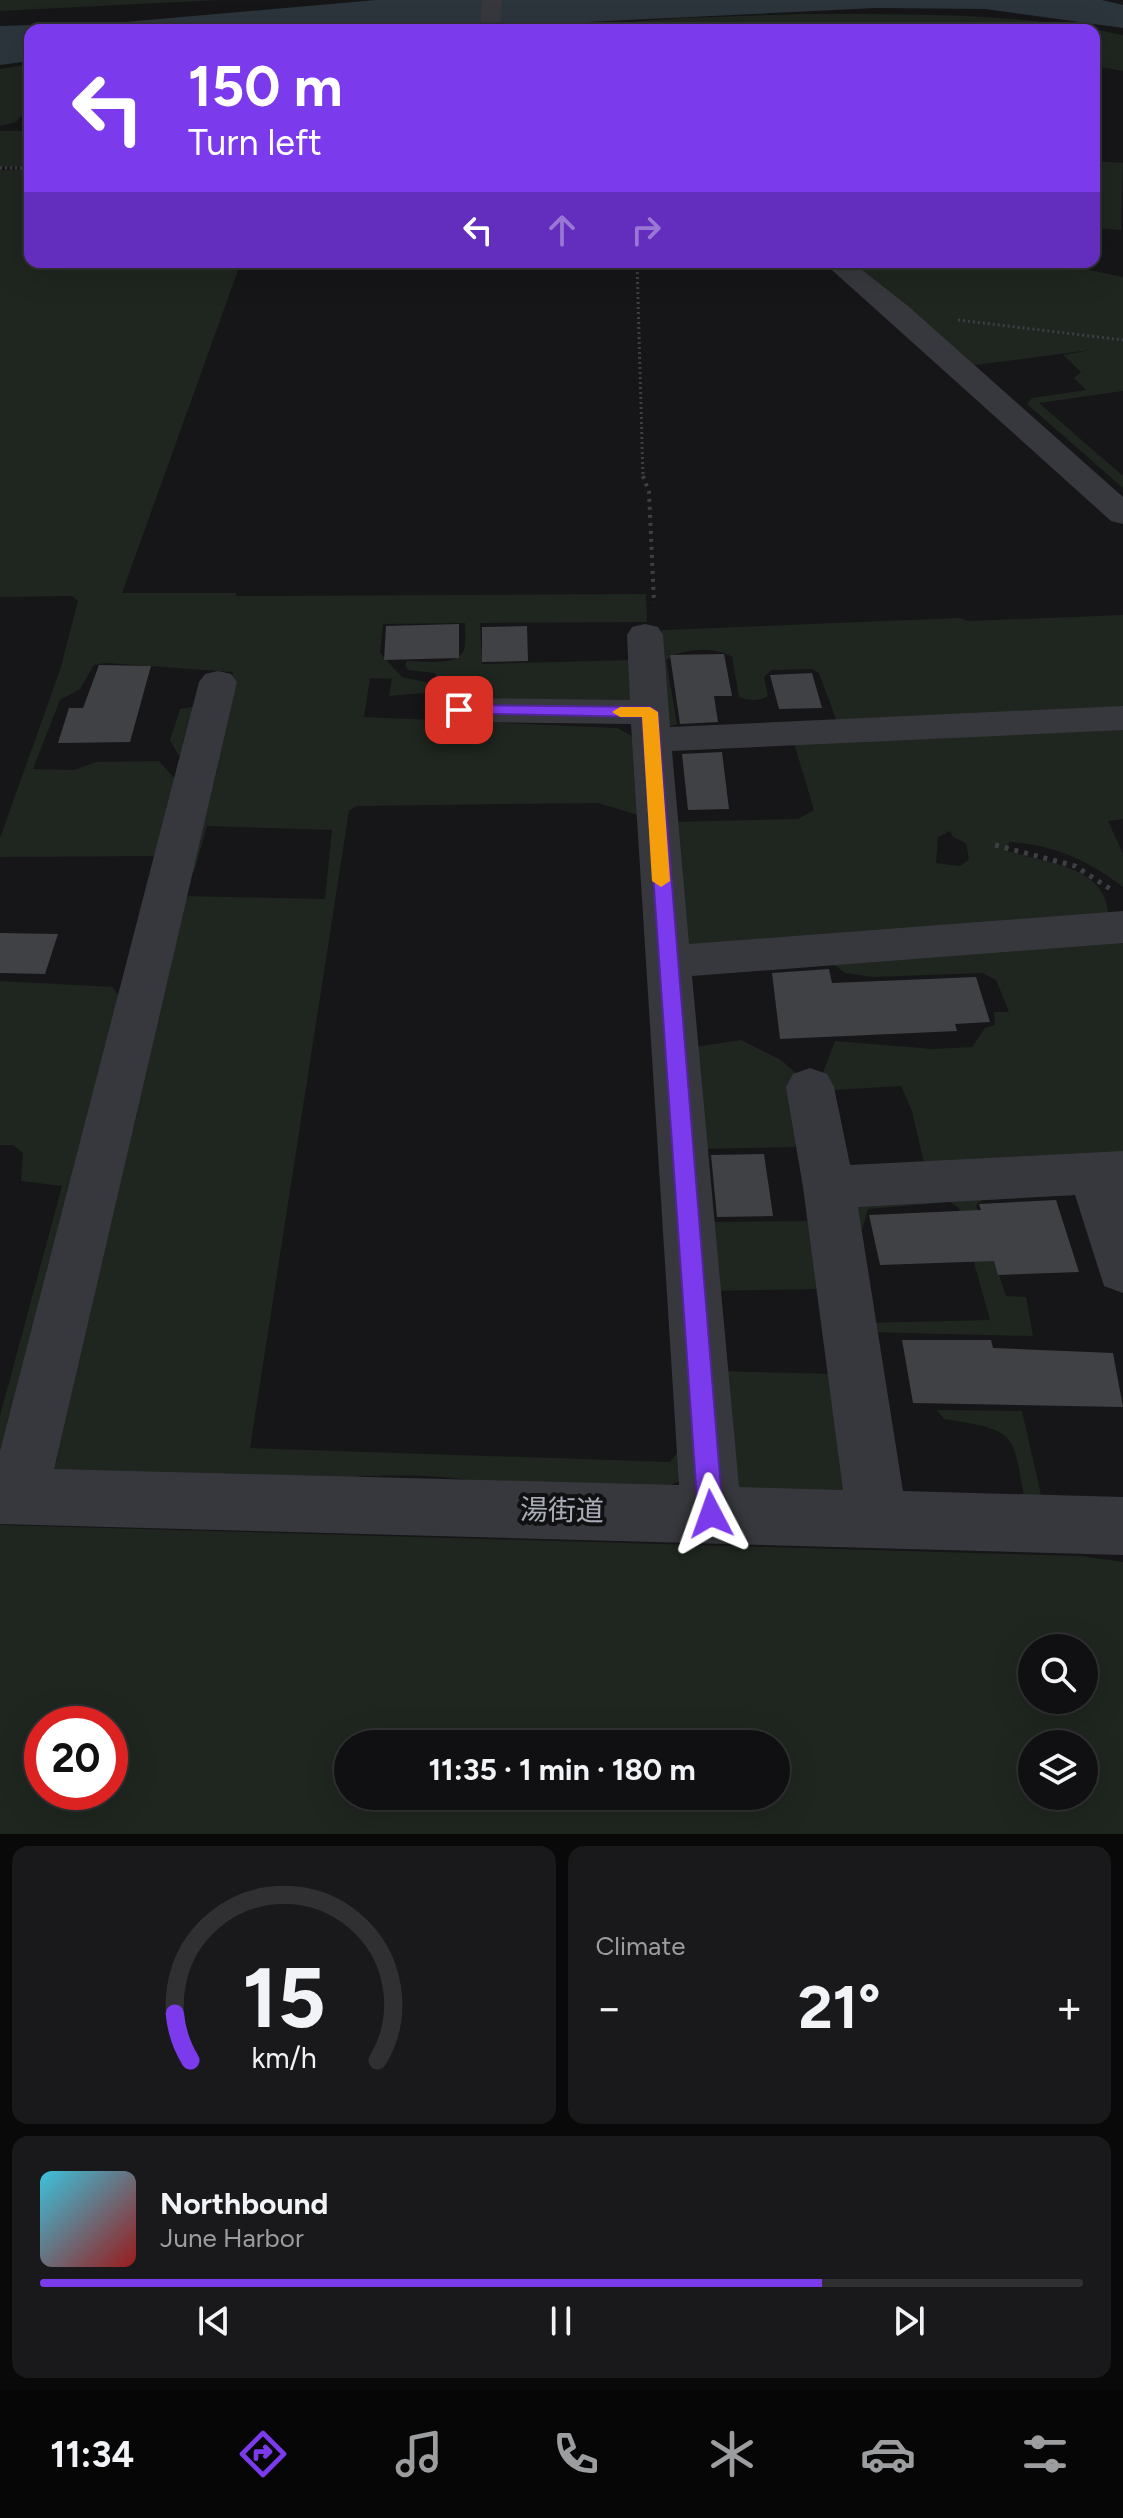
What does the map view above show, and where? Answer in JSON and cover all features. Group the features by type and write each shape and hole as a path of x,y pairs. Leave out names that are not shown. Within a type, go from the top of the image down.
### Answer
{"street":[{"path":"490,24 492,0"},
{"path":"843,268 898,312 1123,514"},
{"path":"645,635 667,962 711,1514"},
{"path":"9,1496 218,682"},
{"path":"459,710 651,726 1123,718"},
{"path":"667,962 1119,910"},
{"path":"810,1087 829,1187 877,1519"},
{"path":"829,1187 1108,1172 1123,1270"},
{"name":"湯街道","path":"9,1496 1123,1526"}],"path":[{"path":"0,168 24,168"},
{"path":"637,268 643,479 649,492 655,621 645,635"},
{"path":"898,312 1123,340"},
{"path":"995,845 1075,866 1106,883 1119,910"}],"shaded area":[{"path":"0,0 219,0 0,11"},
{"path":"376,0 1102,0 1123,5 1123,28 985,9 876,8 543,24 62,24 125,22"},
{"path":"881,14 1002,18 1059,24 601,24 683,18"},
{"path":"24,25 24,62 0,65 0,26"},
{"path":"1100,30 1123,35 1123,71 1100,67"},
{"path":"24,65 24,113 16,122 0,126 0,69"},
{"path":"0,131 24,131 24,167 0,167"},
{"path":"1100,161 1123,163 1121,230 1100,228"},
{"path":"24,169 24,268 239,268 122,593 236,593 236,596 646,594 647,622 480,623 482,664 632,660 639,664 641,704 513,705 452,699 443,691 435,673 408,670 405,665 407,661 447,661 460,655 465,647 465,623 383,624 380,653 402,677 426,682 428,689 423,693 389,696 392,679 370,678 364,717 617,728 638,739 698,1463 687,1477 671,1485 499,1486 456,1478 405,1476 309,1481 56,1473 48,1458 80,1323 78,1307 152,991 164,988 154,987 177,896 325,899 332,830 207,826 194,872 184,870 203,762 178,755 170,740 180,709 227,701 233,672 106,663 94,665 80,689 60,700 33,769 74,770 96,762 159,761 178,782 159,856 0,857 0,838 60,670 78,601 72,596 0,597 0,170","holes":["598,803 638,815 687,1440 670,1462 250,1448 349,811 357,806"]},
{"path":"856,268 1080,268 1123,277 1123,391 1039,403 1123,476 1123,488 1027,404 1032,398 1086,390 1074,378 1081,372 1063,355 1091,350 975,365 957,358"},
{"path":"1123,615 1123,711 837,722 819,673 812,669 771,670 764,677 768,696 758,700 746,699 739,697 732,657 717,651 699,650 666,660 677,724 669,727 651,638 663,630"},
{"path":"1123,722 1123,819 1108,821 1123,854 1123,887 1097,869 1055,850 1009,842 1007,851 1057,864 1088,878 1099,888 1106,902 1108,920 1123,936 1123,1162 926,1172 912,1111 901,1086 834,1090 848,1163 861,1170 837,1166 819,1083 835,1041 933,1049 972,1047 985,1028 995,1025 994,1012 1009,1012 996,980 982,973 873,977 845,973 811,948 684,957 670,822 798,819 814,810 793,740","holes":["950,831 953,837 966,843 969,860 960,866 936,863 938,837"]},
{"path":"0,981 113,987 123,1003 0,1460 0,1416 62,1186 21,1181 23,1153 13,1145 0,1145"},
{"path":"741,1040 781,1060 796,1073 805,1140 794,1147 699,1149 688,1048"},
{"path":"1075,1189 1075,1195 983,1200 976,1205 1006,1296 1026,1297 1033,1336 867,1332 866,1323 990,1320 959,1208 950,1202 868,1209 859,1241 851,1205"},
{"path":"817,1221 829,1289 708,1291 704,1222"},
{"path":"715,1371 838,1374 855,1492 733,1490"},
{"path":"937,1410 1022,1411 1043,1504 1026,1505 1018,1462 1008,1439 987,1427 944,1419"},
{"path":"0,1525 1081,1556 1123,1562 1123,1834 0,1834"}],"building":[{"path":"459,624 459,658 384,660 386,626"},
{"path":"527,626 528,661 482,662 482,627"},
{"path":"724,654 732,696 714,696 718,722 680,724 670,655"},
{"path":"99,665 151,666 130,742 58,743 69,708 83,708"},
{"path":"812,673 822,708 779,709 770,675"},
{"path":"722,752 729,809 688,810 682,754"},
{"path":"0,933 58,934 45,974 0,973"},
{"path":"829,969 832,983 976,977 990,1022 955,1024 957,1031 780,1039 772,973"},
{"path":"764,1154 773,1216 717,1217 711,1155"},
{"path":"1056,1200 1079,1272 998,1275 994,1261 880,1265 869,1215 981,1210 979,1204"},
{"path":"902,1340 991,1340 993,1348 1113,1353 1123,1407 913,1403"}],"slow traffic":[{"path":"620,712 650,712 661,881"}],"route":[{"path":"459,710 650,712 711,1514"}]}
